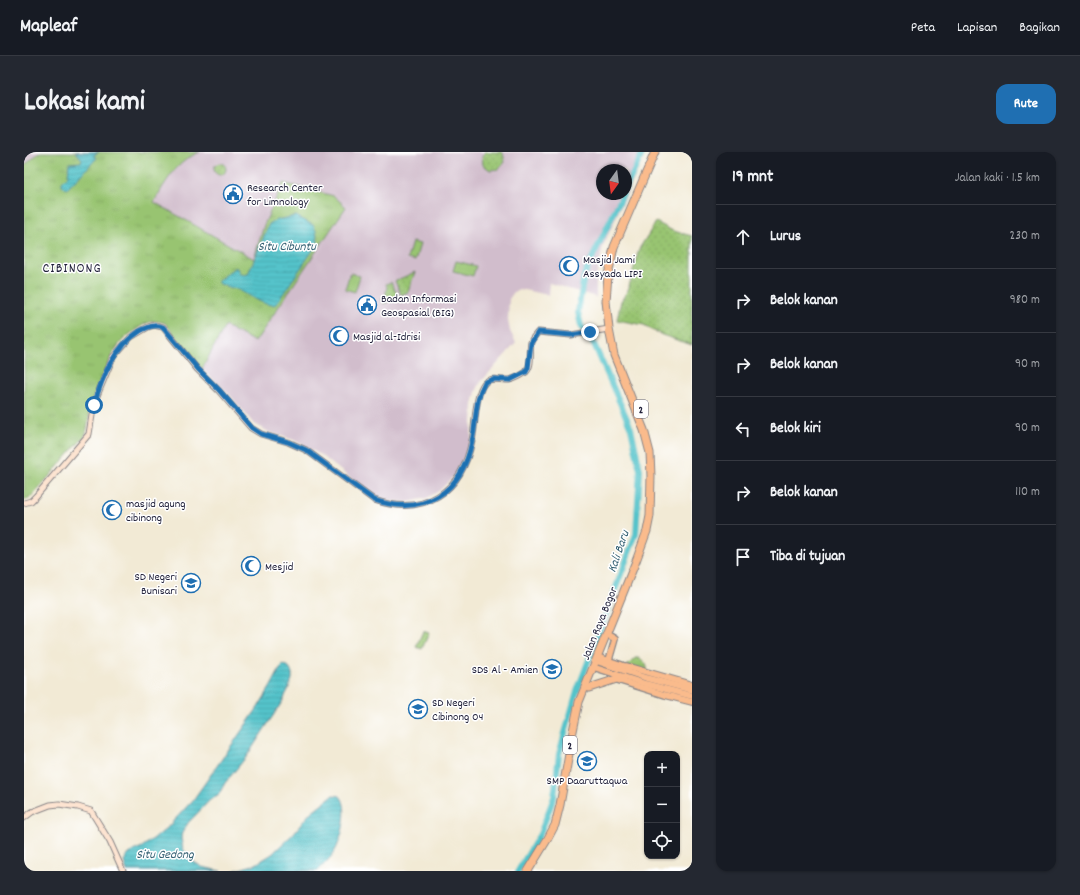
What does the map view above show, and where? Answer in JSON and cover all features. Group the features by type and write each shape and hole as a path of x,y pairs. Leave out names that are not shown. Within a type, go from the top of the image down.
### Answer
{"highway":[{"name":"Jalan Raya Bogor","path":"653,468 644,430 614,355 606,301 608,275 616,240 655,152"},
{"name":"Jalan Raya Bogor","path":"533,871 559,826 580,716 597,663 611,627 640,562 651,532 655,500 653,468 654,454 648,429 618,354 610,301 612,277 618,248 659,152"},
{"name":"Jalan Raya Bogor","path":"528,871 555,825 579,702 610,636 611,627"},
{"path":"589,688 623,677"}],"main road":[{"path":"609,660 615,639 610,636"},
{"path":"597,663 609,660 692,685"},
{"path":"597,663 692,690"},
{"path":"597,663 623,677 692,702"},
{"path":"612,667 626,666"},
{"path":"614,679 692,696"}],"street":[{"path":"24,503 31,501 36,496 89,434 94,403 112,360 125,342 148,327 154,325 163,327 198,369 219,390 252,428 261,434 288,442 306,450 374,500 404,505 414,505 434,499 442,494 459,476 470,452 480,389 485,382 493,379 510,380 526,372 528,368 531,343 538,332 577,335 609,329"},
{"path":"24,818 32,812 50,805 59,804 78,807 92,813 110,842 123,871"}],"shaded area":[{"path":"24,152 646,152 632,183 632,164 596,164 596,200 624,200 603,246 596,277 596,297 549,283 548,295 519,289 514,292 509,299 508,320 510,331 516,343 480,383 473,405 469,448 456,474 439,491 427,498 408,502 391,501 378,497 364,489 321,455 294,440 269,432 253,423 229,394 202,369 165,323 159,321 148,321 127,335 117,345 94,396 89,417 24,501"}],"green space":[{"path":"40,152 200,152 178,166 154,202 254,259 264,225 283,183 334,196 346,207 255,342 225,326 202,369 165,323 154,321 147,323 124,339 115,350 94,395 85,436 30,498 24,501 24,166"},
{"path":"485,152 502,152 505,162 499,169 490,170 483,165 482,156"},
{"path":"220,163 224,165 226,169 224,173 220,175 216,173 214,169 216,165"},
{"path":"656,222 673,231 692,236 692,345 662,335 644,325 617,320 621,301 628,290 639,249"},
{"path":"412,242 420,244 415,261 407,259"},
{"path":"456,261 476,266 473,276 453,271"},
{"path":"415,272 408,292 401,295 395,281"},
{"path":"350,273 360,276 355,292 345,289"},
{"path":"391,282 398,296 384,304 381,299 385,299 386,284"},
{"path":"423,631 429,633 422,649 416,647"},
{"path":"635,658 644,661 647,671 627,666"}],"water":[{"path":"76,152 99,152 94,156 97,158 67,189 62,185 62,182 68,176 69,163 81,162 82,159"},
{"name":"Situ Cibuntu","path":"296,216 313,225 316,231 318,243 276,304 267,304 236,289 218,283 218,281 234,268 237,268 240,274 248,274 269,224 276,220"},
{"name":"Situ Gedong","path":"283,665 288,666 292,673 292,679 282,702 247,756 225,783 219,794 210,800 188,823 182,833 181,838 183,849 194,862 202,867 221,871 127,871 124,862 127,856 165,830 193,800 257,709"},
{"path":"333,795 340,796 343,801 345,814 343,830 334,852 318,871 233,871 256,864 272,854 293,834 311,812"}],"waterway":[{"name":"Kali Baru","path":"632,175 643,152"},
{"name":"Kali Baru","path":"518,871 540,834 554,797 559,754 576,694 636,534 640,470 631,428 594,344 581,326 578,312 584,275 620,200"}],"place":[{"name":"Research Center for Limnology","path":"233,194"},
{"name":"Masjid Jami Assyada LIPI","path":"569,266"},
{"name":"Badan Informasi Geospasial (BIG)","path":"367,305"},
{"name":"Masjid al-Idrisi","path":"339,336"},
{"name":"masjid agung cibinong","path":"112,510"},
{"name":"Mesjid","path":"251,566"},
{"name":"SD Negeri Bunisari","path":"191,583"},
{"name":"SDS Al - Amien","path":"552,669"},
{"name":"SD Negeri Cibinong 04","path":"418,709"},
{"name":"SMP Daaruttaqwa","path":"587,761"}],"district":[{"name":"CIBINONG","path":"72,267"}],"route":[{"path":"94,405 112,360 125,342 148,327 154,325 163,327 198,369 219,390 252,428 261,434 288,442 306,450 374,500 404,505 414,505 434,499 442,494 459,476 470,452 474,432 476,407 480,389 485,382 493,379 510,380 526,372 530,359 531,343 538,332 571,335 590,332"}]}
